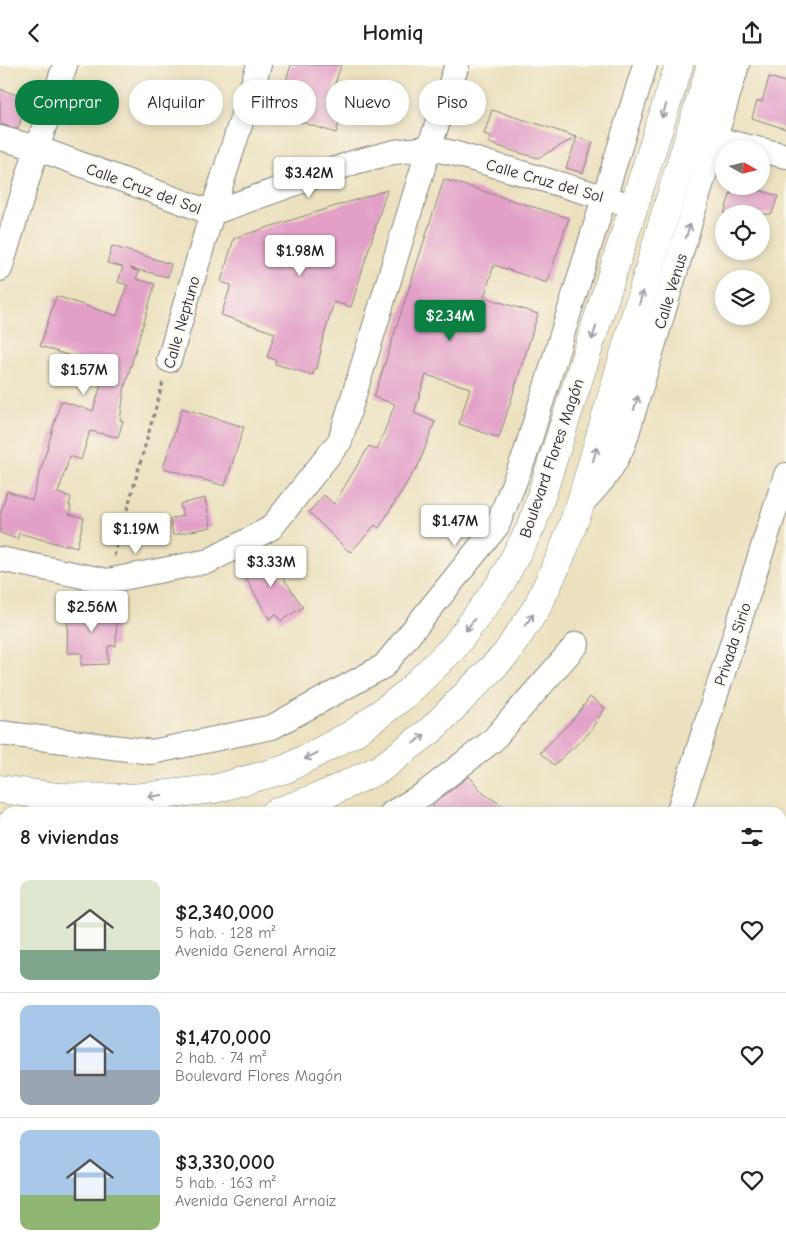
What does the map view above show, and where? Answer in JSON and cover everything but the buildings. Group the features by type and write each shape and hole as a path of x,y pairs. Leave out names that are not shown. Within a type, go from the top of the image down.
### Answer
{"main road":[{"name":"Boulevard Flores Magón","path":"0,789 58,797 134,799 214,789 286,769 354,733 405,695 454,647 501,583 532,525 679,65"},
{"path":"291,807 324,795 380,769 431,730 506,654 537,607 561,556 580,505 659,234 711,65"}],"street":[{"path":"0,269 65,65"},
{"name":"Calle Neptuno","path":"169,360 212,213 259,65"},
{"path":"0,559 107,581 210,561 270,528 340,441 429,148 457,65"},
{"path":"0,733 152,752 272,727 384,666 497,526 525,455 645,65"},
{"name":"Calle Venus","path":"580,505 605,479 618,459 625,440 737,65"},
{"name":"Calle Cruz del Sol","path":"0,138 37,148 212,213 355,162 394,152 429,148 453,153 634,206"},
{"path":"715,139 719,140"},
{"path":"770,152 786,156"},
{"name":"Privada Sirio","path":"680,807 786,475"},
{"path":"402,807 424,794 492,741 577,644"}],"path":[{"name":"Calle Neptuno","path":"107,581 169,360"}]}
